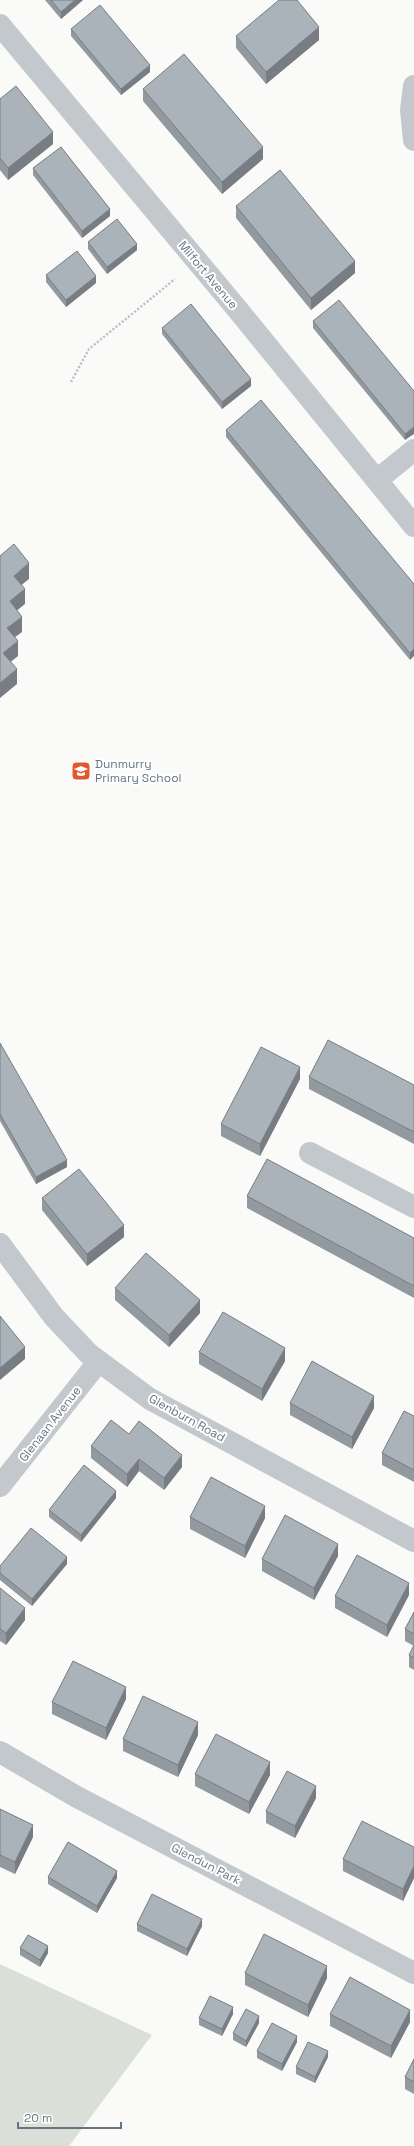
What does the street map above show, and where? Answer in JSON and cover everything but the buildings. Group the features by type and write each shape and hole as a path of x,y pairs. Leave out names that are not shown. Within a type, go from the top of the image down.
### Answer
{"street":[{"name":"Milfort Avenue","path":"0,25 197,261 414,526"},
{"path":"414,86 411,110 414,140"},
{"path":"377,480 414,450"},
{"path":"310,1153 414,1207"},
{"name":"Glenburn Road","path":"0,1244 54,1317 89,1354 150,1399 414,1541"},
{"name":"Glenaan Avenue","path":"0,1486 99,1361"},
{"name":"Glendun Park","path":"0,1752 77,1797 414,1973"}],"path":[{"path":"71,382 89,349 197,261"}],"shaded area":[{"path":"0,1964 152,2035 69,2146 0,2146"}],"place":[{"name":"Dunmurry Primary School","path":"81,771"}]}
